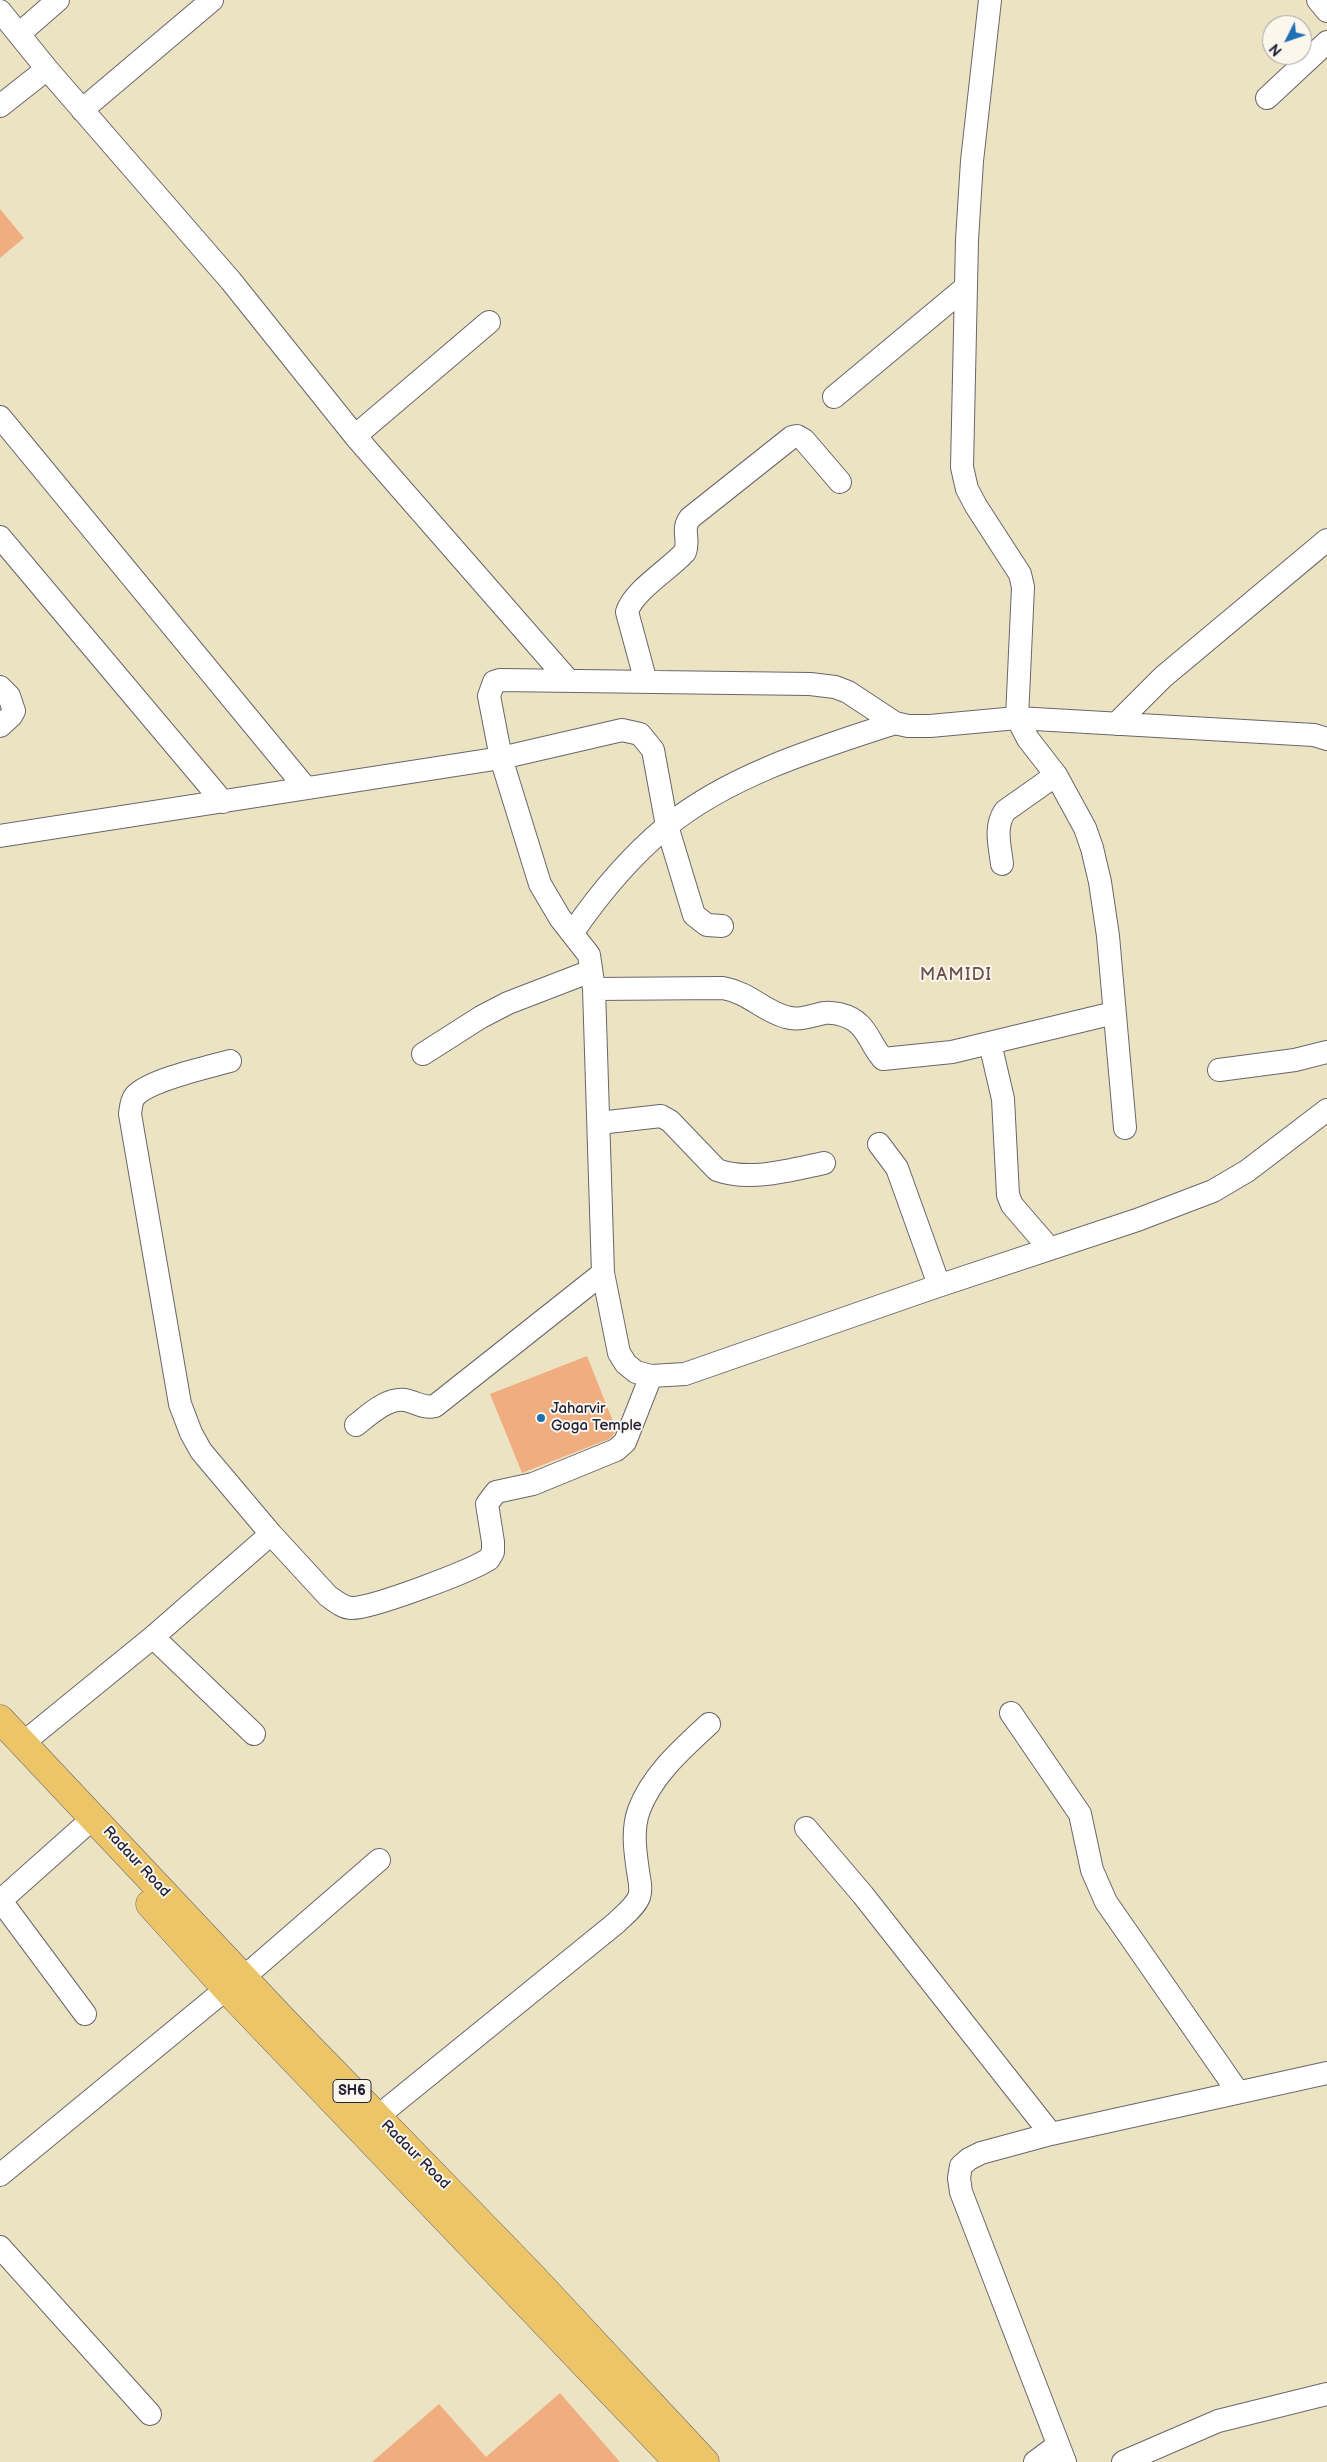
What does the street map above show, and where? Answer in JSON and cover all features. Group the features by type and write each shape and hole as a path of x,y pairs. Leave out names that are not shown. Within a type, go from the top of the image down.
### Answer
{"main road":[{"name":"Radaur Road","path":"0,1719 12,1744 82,1828 235,1983 377,2117 531,2274 706,2462"},
{"name":"Radaur Road","path":"12,1744 675,2461"}],"street":[{"path":"19,34 58,0"},
{"path":"82,110 188,8 212,0"},
{"path":"990,0 972,161 966,287 962,467 967,489 1020,574 1023,587 1017,718 1028,739 1056,775 1084,828 1092,848 1100,882 1108,936 1125,1128"},
{"path":"1318,0 1327,11"},
{"path":"0,11 82,110 231,281 355,436 568,680"},
{"path":"1267,98 1327,42"},
{"path":"0,106 47,69"},
{"path":"834,397 966,287"},
{"path":"355,436 489,322"},
{"path":"0,417 305,787"},
{"path":"646,682 627,612 629,605 636,596 685,552 687,546 684,530 690,518 792,438 798,436 804,440 840,482"},
{"path":"0,537 223,802"},
{"path":"1116,724 1163,677 1327,540"},
{"path":"894,723 848,692 836,687 810,684 568,680 500,680 494,682 489,696 501,758 540,884 560,918 573,932 589,955 593,980 599,1123 602,1273 619,1353 626,1364 636,1372 651,1376 685,1374 1137,1220 1213,1191 1247,1170 1327,1110"},
{"path":"0,687 9,696 14,711 0,726"},
{"path":"573,932 591,906 634,857 667,826 703,801 799,754 894,723 930,726 1017,718 1314,735 1327,739"},
{"path":"0,836 501,758 622,730 640,734 653,750 667,826 694,915 707,925 722,926"},
{"path":"1002,864 998,831 1000,819 1005,811 1056,775"},
{"path":"423,1054 481,1017 508,1003 593,980 723,988 740,991 785,1017 799,1019 828,1012 842,1015 857,1022 866,1031 883,1060 952,1052 1114,1013"},
{"path":"990,1043 1003,1099 1008,1195 1012,1205 1050,1249"},
{"path":"1219,1070 1295,1060 1327,1052"},
{"path":"230,1061 155,1083 134,1098 130,1114 180,1404 190,1432 201,1450 271,1534 328,1596 339,1604 351,1608 413,1591 489,1559 493,1552 487,1512 490,1497 496,1492 533,1484 616,1450 625,1442 651,1376"},
{"path":"599,1123 661,1116 670,1121 717,1170 727,1174 746,1175 824,1163"},
{"path":"879,1144 899,1174 939,1286"},
{"path":"356,1425 384,1404 395,1401 405,1400 427,1408 435,1406 602,1273"},
{"path":"12,1744 154,1637 271,1534"},
{"path":"154,1637 254,1734"},
{"path":"1011,1713 1080,1814 1092,1870 1106,1902 1238,2092"},
{"path":"377,2117 616,1923 639,1898 640,1887 635,1839 639,1809 648,1791 669,1761 709,1724"},
{"path":"82,1828 0,1901 85,2014"},
{"path":"806,1828 869,1903 1051,2134"},
{"path":"0,2175 235,1983 379,1860"},
{"path":"1034,2462 1061,2453 961,2192 959,2178 961,2166 969,2159 981,2153 1051,2134 1327,2073"},
{"path":"0,2247 150,2414"},
{"path":"1123,2462 1163,2455 1235,2416 1327,2394"}],"building":[{"path":"0,209 24,238 0,258"},
{"path":"587,1356 616,1429 614,1434 609,1439 522,1473 490,1394"},
{"path":"560,2393 620,2462 372,2462 439,2404 486,2457"}],"place":[{"name":"Jaharvir Goga Temple","path":"541,1418"}],"district":[{"name":"MAMIDI","path":"956,975"}]}
